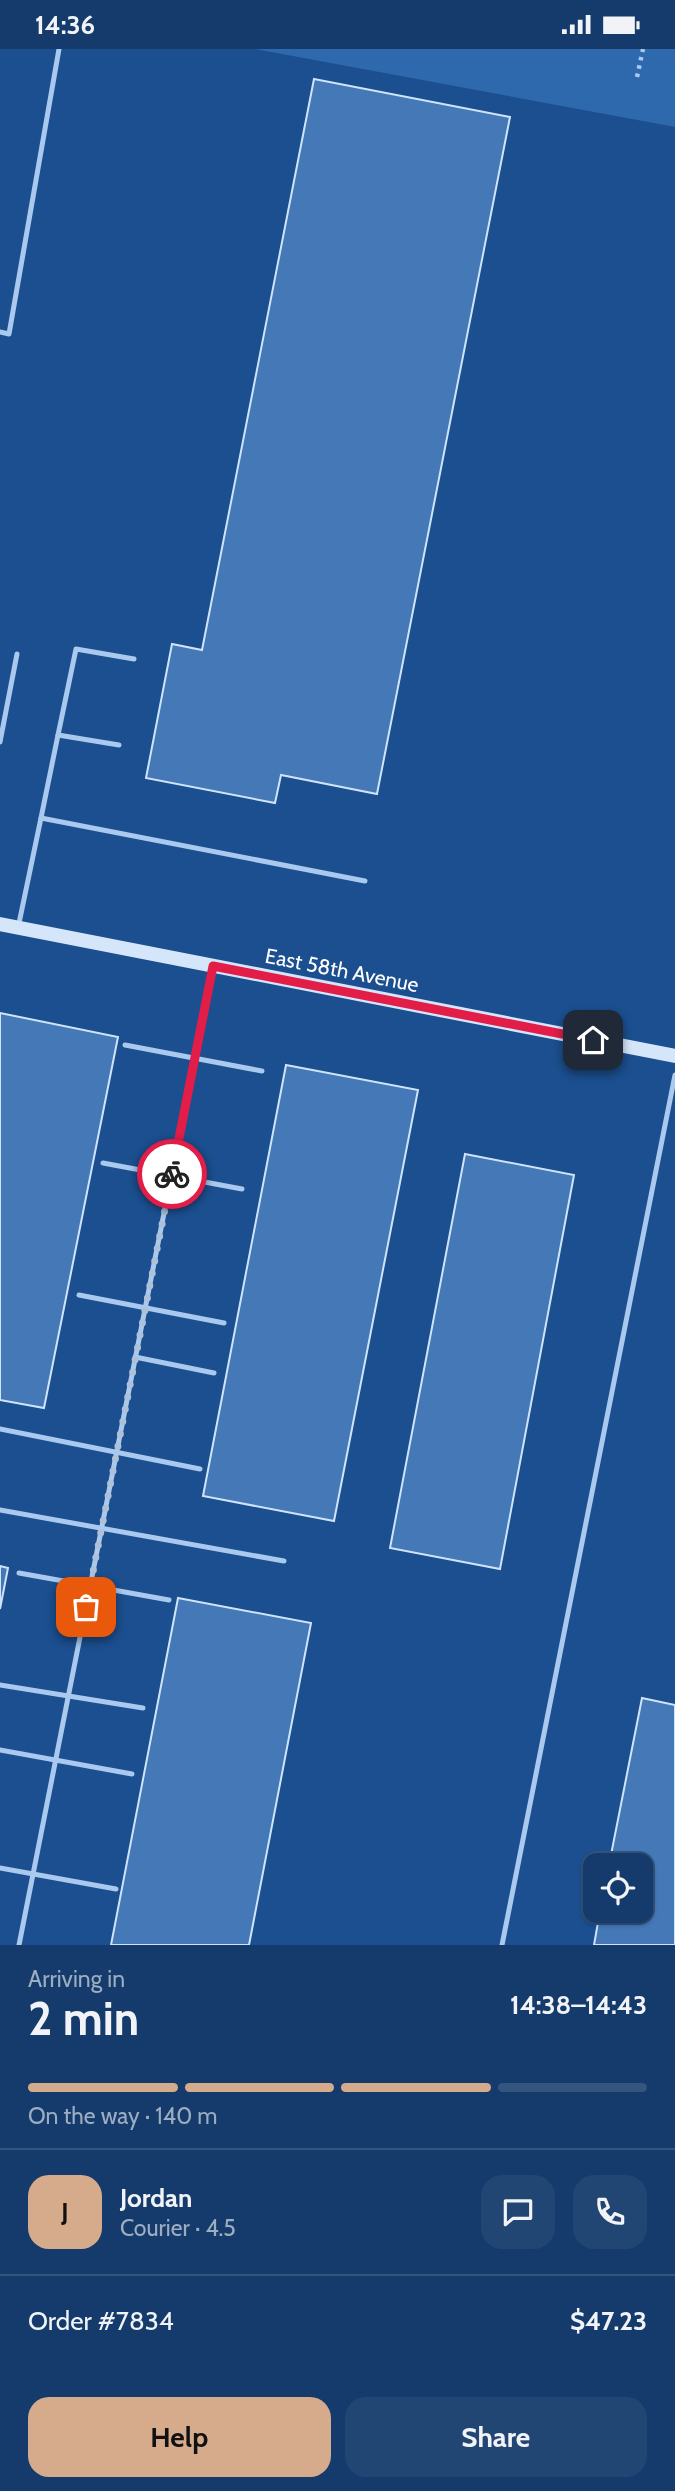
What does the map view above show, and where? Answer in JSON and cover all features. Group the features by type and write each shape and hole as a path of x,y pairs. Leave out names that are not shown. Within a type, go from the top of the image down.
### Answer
{"street":[{"name":"East 58th Avenue","path":"0,924 675,1056"}],"lane":[{"path":"0,333 9,334 59,49"},
{"path":"19,927 76,649 134,659"},
{"path":"0,742 17,654"},
{"path":"58,735 119,745"},
{"path":"41,818 365,881"},
{"path":"19,1945 213,966"},
{"path":"125,1045 262,1071"},
{"path":"502,1945 675,1075"},
{"path":"103,1163 242,1189"},
{"path":"79,1295 224,1323"},
{"path":"135,1357 214,1373"},
{"path":"0,1429 200,1469"},
{"path":"0,1510 284,1561"},
{"path":"19,1573 169,1600"},
{"path":"0,1685 143,1708"},
{"path":"0,1750 132,1774"},
{"path":"0,1868 116,1889"}],"path":[{"path":"637,77 643,49"}],"shaded area":[{"path":"255,49 675,49 675,127"}],"building":[{"path":"314,79 510,117 377,794 281,775 275,803 146,778 172,644 202,650"},
{"path":"0,1013 118,1037 44,1408 0,1400"},
{"path":"286,1065 418,1090 334,1521 203,1496"},
{"path":"465,1154 574,1175 500,1569 390,1548"},
{"path":"0,1566 8,1568 0,1609"},
{"path":"178,1598 311,1623 249,1945 111,1945"},
{"path":"642,1698 675,1705 675,1945 594,1945 598,1923 653,1923 653,1853 611,1853"}],"way so far":[{"path":"86,1607 172,1174"}],"route":[{"path":"172,1174 213,966 593,1040"}]}
